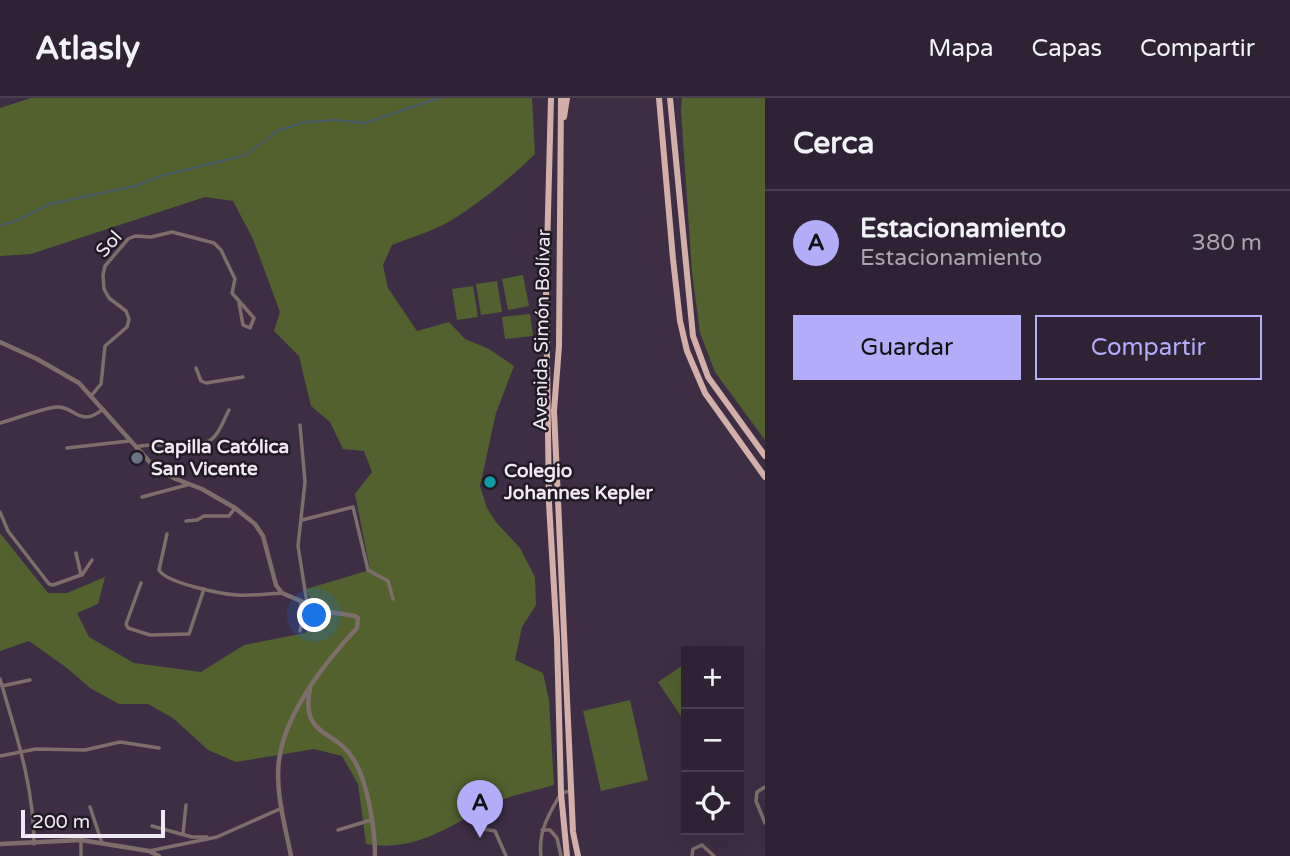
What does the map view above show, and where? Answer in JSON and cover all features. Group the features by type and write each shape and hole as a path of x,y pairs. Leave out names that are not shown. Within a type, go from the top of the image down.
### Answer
{"highway":[{"name":"Avenida Simón Bolívar","path":"549,98 549,477 561,793 567,856"},
{"name":"Avenida Simón Bolívar","path":"561,98 559,333 554,411 573,832 578,856"},
{"path":"560,140 567,98"},
{"path":"659,98 680,321 687,351 705,393 765,477"},
{"path":"670,98 692,336 708,377 765,456"}],"street":[{"name":"Sol","path":"91,396 101,384 105,346 127,327 129,318 126,312 109,298 104,289 103,275 105,266 128,239 172,232 214,243 221,250 235,279 232,293 254,318 250,328 243,325 239,303"},
{"path":"0,342 69,376 91,396 155,468 202,489 235,508 255,524 263,536 276,585 282,593"},
{"path":"196,368 201,381 205,383 243,377"},
{"path":"0,423 57,407 81,417 95,415 103,409"},
{"path":"134,447 155,443 197,444 209,441 215,437 229,410"},
{"path":"300,425 305,482 298,546 307,603"},
{"path":"67,448 129,441"},
{"path":"142,497 189,484"},
{"path":"302,520 353,507 368,570 388,581 393,598"},
{"path":"186,520 197,520 204,516 230,516 235,508"},
{"path":"0,512 8,531 49,584 82,575 92,560"},
{"path":"167,534 160,573 204,589 236,595 282,593 324,611 355,616 359,623 311,683 279,759 282,808 291,856"},
{"path":"76,553 82,575"},
{"path":"141,583 126,624 128,628 150,635 189,634 204,589"},
{"path":"300,600 303,615 300,631"},
{"path":"0,679 22,751 31,794 34,844"},
{"path":"2,686 30,680"},
{"path":"311,683 309,708 314,725 323,734 340,743 355,761 360,772 371,820 375,856"},
{"path":"0,756 22,751 85,750 120,742 159,748"},
{"path":"765,787 757,792 756,800 765,823"},
{"path":"541,856 541,830 561,793 571,791"},
{"path":"183,834 186,804"},
{"path":"90,807 102,843"},
{"path":"149,851 216,837 282,808"},
{"path":"338,830 371,820"},
{"path":"152,826 183,834 216,837"},
{"path":"541,830 547,829 554,833 561,856"},
{"path":"483,830 495,831 506,856"},
{"path":"81,840 81,856"},
{"path":"0,844 81,840 149,851 159,856"},
{"path":"692,856 693,849 702,845 714,856"}],"green space":[{"path":"31,98 532,98 535,154 515,173 455,218 437,228 392,245 383,265 388,288 417,331 449,322 465,339 489,349 514,366 496,413 480,486 487,508 520,548 535,577 536,605 522,627 515,660 543,673 549,700 554,785 504,799 419,840 385,846 366,844 358,784 342,756 314,749 236,762 208,750 173,718 148,704 119,704 90,688 29,641 0,651 0,533 48,593 67,593 105,577 98,604 77,613 89,637 134,663 201,672 244,645 305,633 319,619 306,589 370,570 355,494 372,472 364,451 343,449 330,422 311,406 299,356 274,331 280,312 253,239 233,201 205,197 31,254 0,256 0,108"},
{"path":"682,98 765,98 765,440 715,372 700,333 692,272"},
{"path":"523,275 529,306 508,310 502,279"},
{"path":"497,281 502,312 481,315 476,284"},
{"path":"473,286 478,317 457,320 452,289"},
{"path":"530,314 533,336 505,339 502,317"},
{"path":"681,666 681,716 658,682"},
{"path":"630,700 648,780 601,791 583,711"}],"waterway":[{"path":"0,225 14,222 50,204 135,186 160,176 246,155 277,131 305,122 335,120 365,123 439,98"}],"place":[{"name":"Capilla Católica San Vicente","path":"137,458"},
{"name":"Colegio Johannes Kepler","path":"490,482"},
{"name":"Estacionamiento","path":"480,838"}]}
